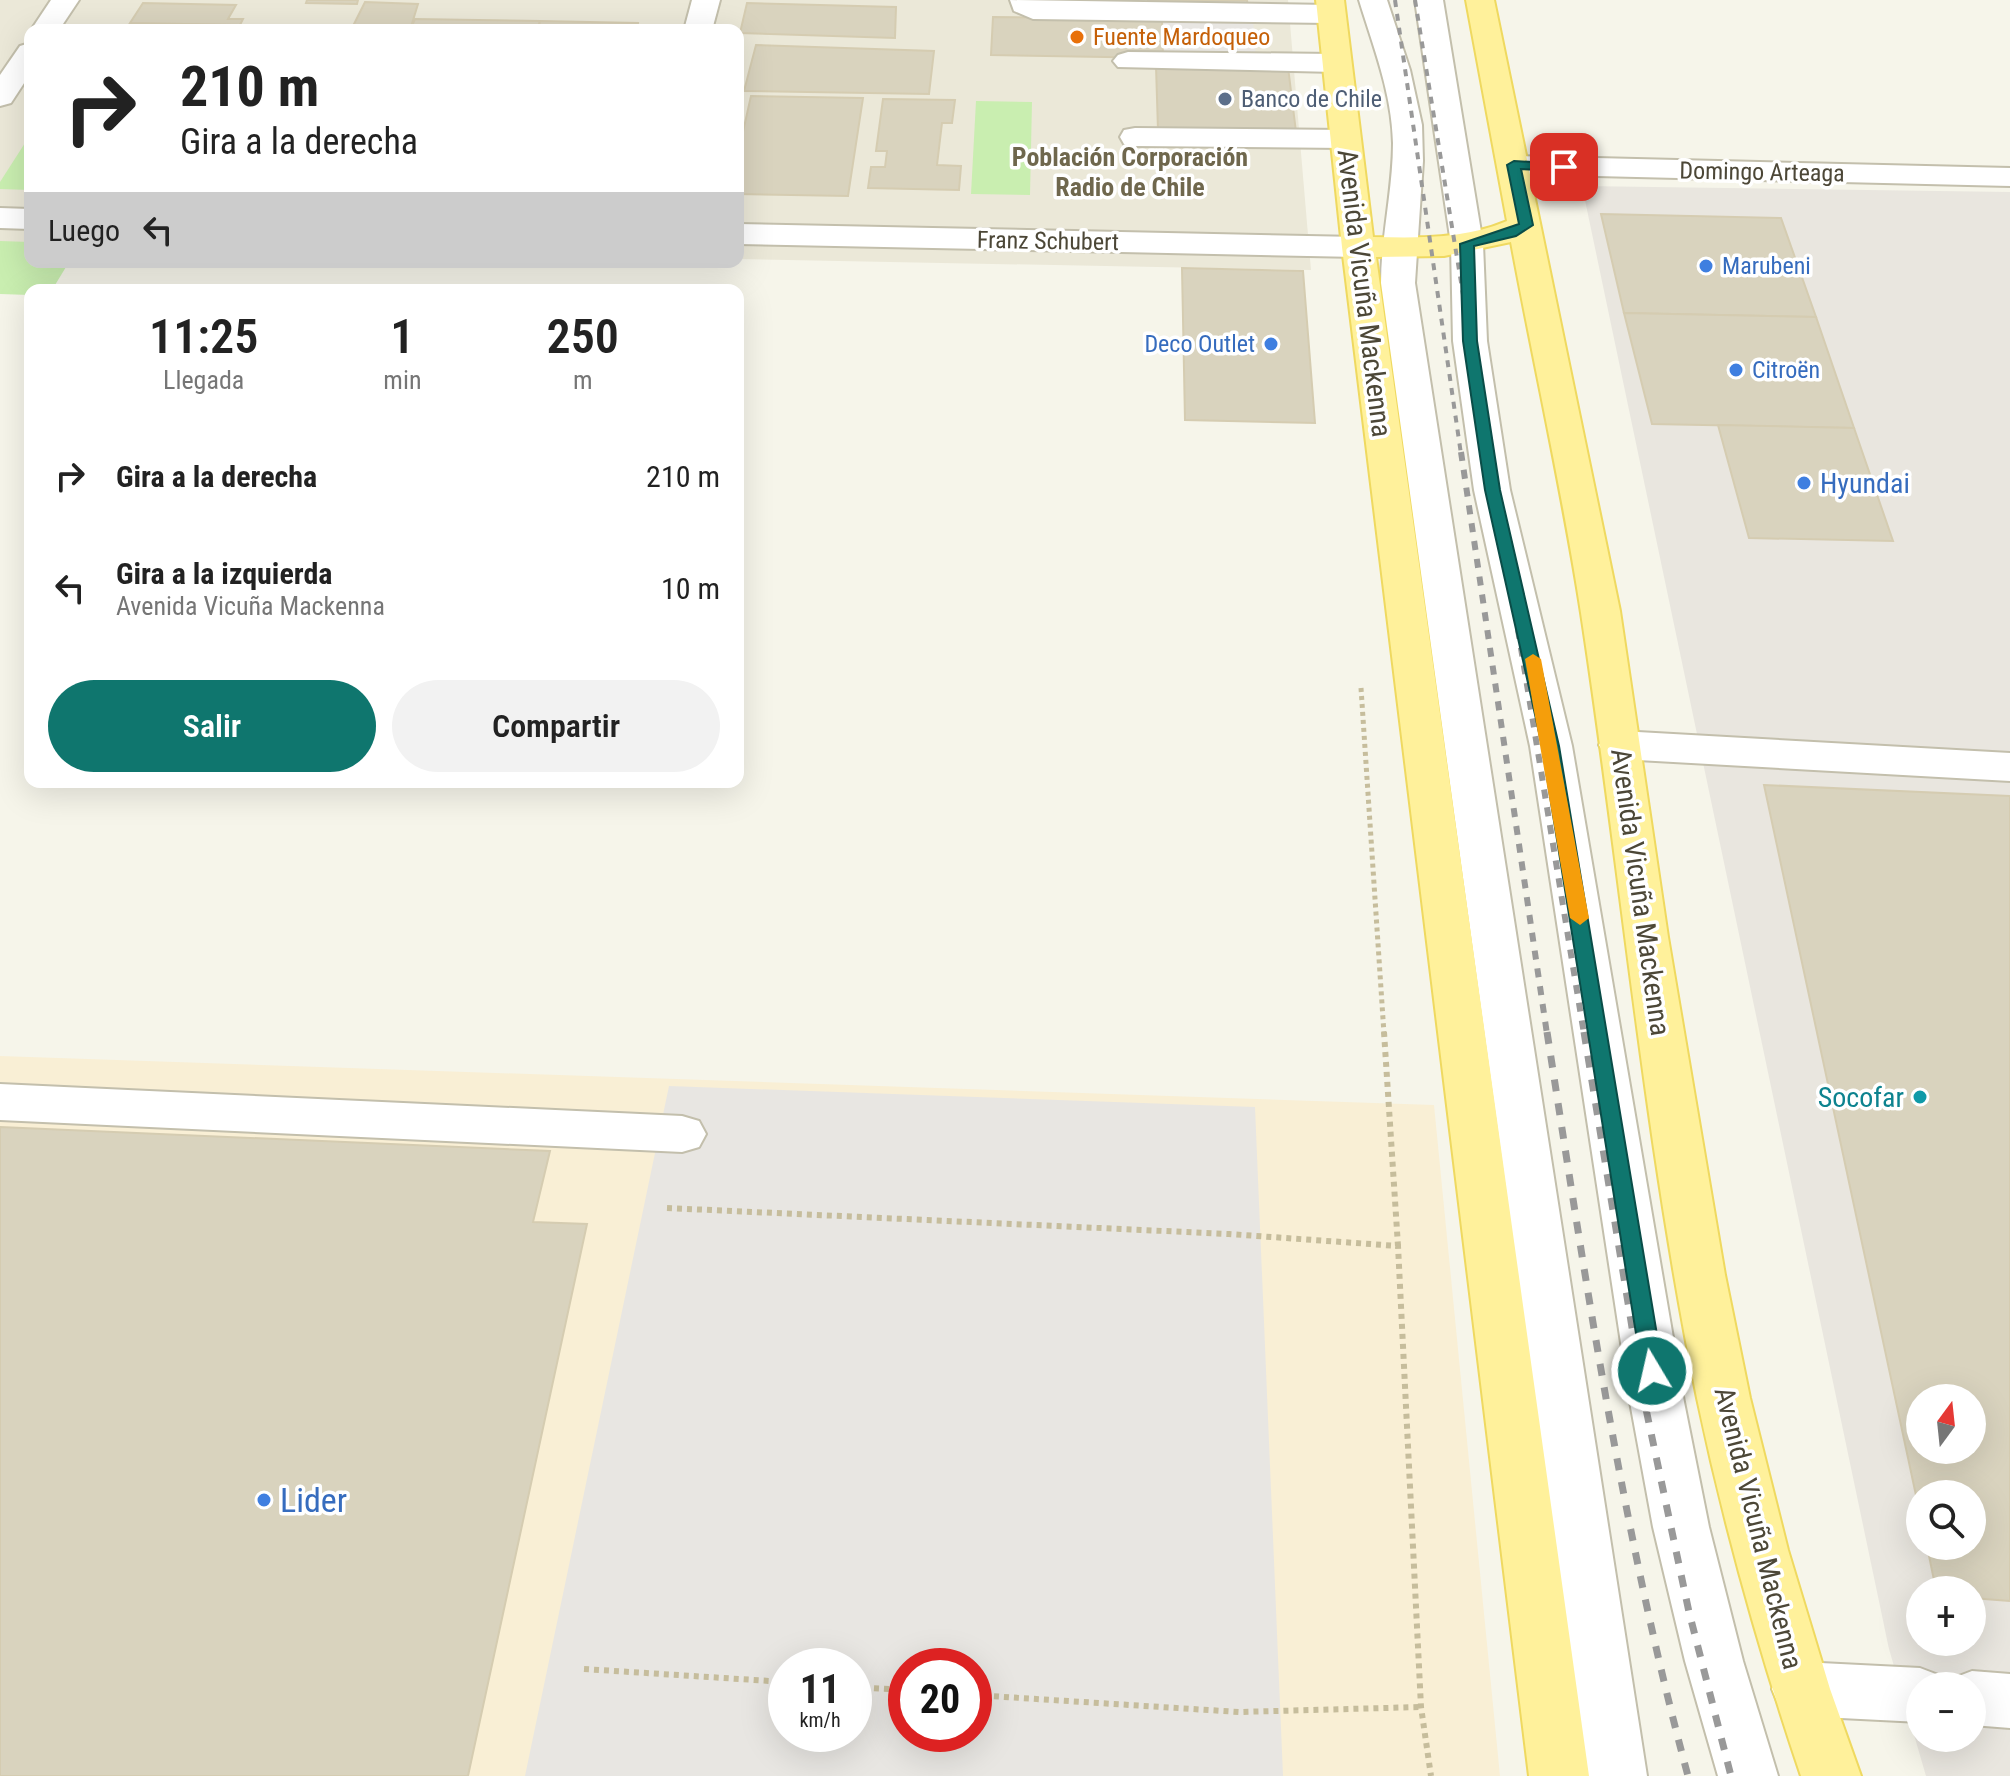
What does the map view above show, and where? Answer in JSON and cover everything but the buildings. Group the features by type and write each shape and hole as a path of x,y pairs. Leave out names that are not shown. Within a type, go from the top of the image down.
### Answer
{"main road":[{"name":"Avenida Vicuña Mackenna","path":"1480,0 1588,539 1657,1012 1700,1275 1724,1398 1760,1550 1801,1689 1831,1776"},
{"name":"Avenida Vicuña Mackenna","path":"1332,30 1345,139 1377,247 1559,1776"},
{"path":"1377,247 1467,244 1511,233 1526,225"}],"street":[{"path":"49,24 65,0"},
{"path":"700,24 706,0"},
{"path":"1024,0 1024,5 1033,10 1332,30"},
{"path":"1373,0 1394,59 1408,138 1404,205 1377,247 1400,299 1617,1776"},
{"path":"1432,3 1467,244 1470,341 1492,490 1551,746 1657,1402 1681,1527 1714,1661 1748,1776"},
{"path":"1255,40 1332,30"},
{"path":"1128,61 1332,30"},
{"path":"0,97 24,61"},
{"path":"1135,137 1345,139"},
{"name":"Domingo Arteaga","path":"1514,165 2010,177"},
{"path":"0,218 24,219"},
{"name":"Franz Schubert","path":"744,234 1377,247"},
{"path":"1620,745 2010,767"},
{"path":"0,1102 682,1134"},
{"path":"1801,1689 1906,1694"},
{"path":"1986,1699 2010,1701"}],"path":[{"path":"1360,673 1398,1246 1421,1707 1431,1776"},
{"path":"667,1208 1229,1234 1398,1246"},
{"path":"584,1669 768,1681"},
{"path":"992,1696 1239,1712 1421,1707"}],"shaded area":[{"path":"0,0 1288,0 1311,270 744,259 744,24 24,24 24,246 0,246"},
{"path":"1162,19 1253,20 1256,59 1163,58"},
{"path":"1582,186 2010,192 2010,1776 1926,1776 1919,1752 1986,1752 1986,1672 1906,1672 1906,1707 1889,1649"},
{"path":"0,1056 1434,1105 1500,1776 0,1776"},
{"path":"669,1086 1255,1107 1283,1776 525,1776"}],"green space":[{"path":"976,101 1032,102 1030,195 971,194"},
{"path":"24,145 24,190 0,189 0,182"},
{"path":"0,241 24,242 24,268 65,268 56,284 24,284 24,295 0,294"}],"railway":[{"path":"1395,0 1461,454"},
{"path":"1415,0 1489,454"},
{"path":"1461,452 1547,1034"},
{"path":"1489,452 1584,1034"},
{"path":"1547,1032 1607,1406 1644,1592 1688,1776"},
{"path":"1584,1032 1643,1395 1689,1612 1731,1776"}],"slow traffic":[{"path":"1533,659 1580,918"}],"place":[{"name":"Fuente Mardoqueo","path":"1077,37"},
{"name":"Banco de Chile","path":"1225,99"},
{"name":"Marubeni","path":"1706,266"},
{"name":"Deco Outlet","path":"1271,344"},
{"name":"Citroën","path":"1736,370"},
{"name":"Hyundai","path":"1804,483"},
{"name":"Socofar","path":"1920,1097"},
{"name":"Lider","path":"264,1500"}],"district":[{"name":"Población Corporación Radio de Chile","path":"1130,172"}],"route":[{"path":"1564,167 1514,165 1526,225 1511,233 1467,244 1470,341 1492,490 1551,746 1652,1371"}]}
